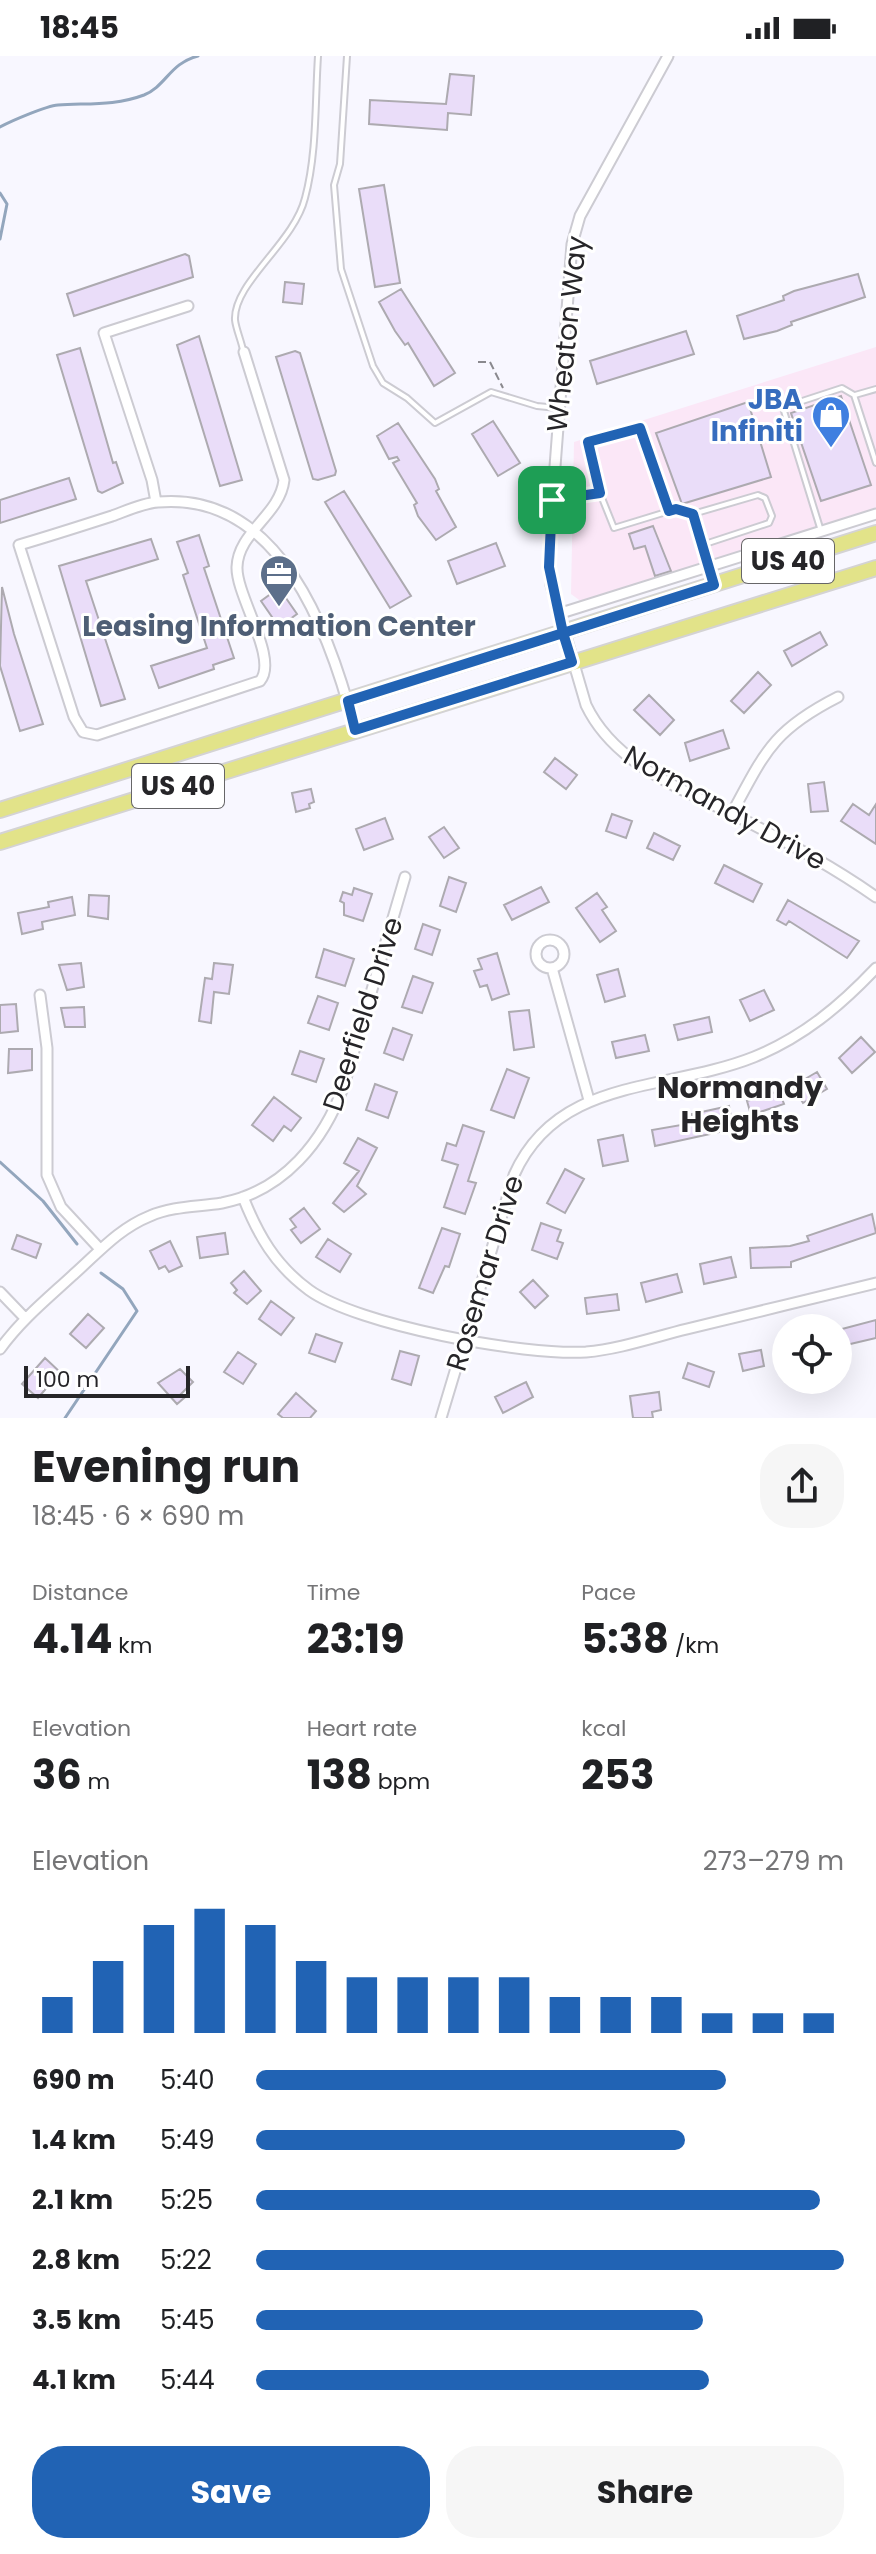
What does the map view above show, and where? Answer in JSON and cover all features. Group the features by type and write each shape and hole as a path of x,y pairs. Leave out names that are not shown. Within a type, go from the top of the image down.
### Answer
{"main road":[{"name":"US 40","path":"0,810 876,533"},
{"name":"US 40","path":"0,842 876,568"}],"street":[{"name":"Wheaton Way","path":"563,633 549,567 567,292 576,229 668,56"},
{"path":"156,502 152,480 104,333 188,306"},
{"path":"244,352 284,480 278,502 253,533 240,552 237,569 266,662 265,676 252,684 90,735 79,729 19,545 156,502 189,502 213,509 253,533 279,556 306,594 348,701 355,730"},
{"path":"558,614 876,514"},
{"name":"Normandy Drive","path":"563,633 594,722 616,749 647,770 795,846 876,897"},
{"path":"732,813 774,739 802,715 838,697"},
{"name":"Deerfield Drive","path":"0,1349 24,1317 99,1248 150,1216 243,1197 286,1173 309,1151 336,1109 405,877"},
{"path":"552,968 589,1100"},
{"name":"Rosemar Drive","path":"441,1418 520,1160 545,1128 563,1113 589,1100 720,1069 755,1056 818,1022 876,968"},
{"path":"40,995 47,1048 47,1175 61,1207 99,1248"},
{"path":"243,1197 261,1239 274,1258 320,1297 347,1309 464,1339 538,1351 596,1350 876,1283"},
{"path":"0,1292 24,1317"}],"lane":[{"path":"244,352 235,319 238,302 244,288 284,242 305,198 318,56"},
{"path":"347,56 340,164 334,185 341,269 373,366 383,383 407,398 435,423 491,392 537,406 558,408"},
{"path":"821,531 784,411 793,403 842,388 854,395 876,463"},
{"path":"854,395 876,389"},
{"path":"669,511 640,428 588,442 600,493 614,528 676,509 693,514 758,495 765,498 772,516 769,523 702,545"},
{"path":"552,500 600,493"},
{"path":"693,514 714,585"}],"path":[{"path":"478,362 490,362 503,384"}],"shaded area":[{"path":"876,347 876,519 590,608 571,594 574,442"}],"building":[{"path":"450,74 474,76 471,115 448,113 447,130 369,124 370,100 446,104"},
{"path":"384,185 400,283 375,287 359,189"},
{"path":"185,254 189,256 193,277 74,316 67,294"},
{"path":"858,274 865,297 791,322 792,325 777,331 744,339 737,316 784,300 783,296 794,291"},
{"path":"285,282 304,284 302,304 283,302"},
{"path":"401,289 455,373 434,386 408,343 405,345 395,331 379,302"},
{"path":"686,331 694,354 597,384 590,361"},
{"path":"199,336 242,480 220,486 177,345"},
{"path":"80,348 113,463 116,462 123,483 102,493 98,491 57,355"},
{"path":"295,351 300,353 336,471 335,475 318,480 313,479 276,357"},
{"name":"JBA Infiniti","path":"841,396 871,485 821,501 791,413"},
{"path":"748,402 771,477 682,504 656,433"},
{"path":"493,421 520,463 498,476 472,434"},
{"path":"398,423 435,479 439,489 436,491 456,527 436,540 418,516 414,505 417,503 393,463 399,460 397,457 389,459 377,436"},
{"path":"69,478 76,499 0,523 0,500"},
{"path":"344,491 411,596 390,608 325,502"},
{"path":"653,526 671,571 655,576 645,546 634,549 629,534"},
{"path":"199,535 209,566 204,568 234,658 213,665 214,669 159,688 151,666 207,648 183,575 188,573 177,542"},
{"path":"151,539 158,559 86,581 125,699 101,706 59,566"},
{"path":"496,543 505,566 457,584 448,561"},
{"path":"2,587 43,724 20,731 0,666"},
{"name":"Leasing Information Center","path":"279,588 297,614 279,627 261,601"},
{"path":"820,632 827,645 792,666 784,651"},
{"path":"758,672 771,685 744,713 731,701"},
{"path":"649,695 674,720 660,735 634,710"},
{"path":"723,730 729,748 690,761 685,743"},
{"path":"555,758 577,775 566,789 544,772"},
{"path":"824,782 828,811 811,812 808,784"},
{"path":"311,789 314,802 309,804 310,808 296,812 292,793"},
{"path":"853,804 869,815 876,804 876,844 841,821"},
{"path":"612,814 632,821 626,838 606,831"},
{"path":"385,818 393,839 364,850 356,829"},
{"path":"444,827 459,848 444,858 429,837"},
{"path":"654,833 680,846 673,860 647,848"},
{"path":"724,865 762,884 753,902 715,883"},
{"path":"449,877 466,883 456,912 440,906"},
{"path":"541,887 549,902 512,920 504,905"},
{"path":"354,888 372,894 363,921 344,915 344,903 340,901 343,892 352,895"},
{"path":"597,893 607,907 602,910 616,931 600,942 576,908"},
{"path":"89,895 109,896 108,919 88,916"},
{"path":"72,897 75,915 42,922 43,929 22,934 18,913 49,907 48,902"},
{"path":"788,900 859,941 847,958 789,921 786,925 777,920"},
{"path":"423,924 440,930 432,955 415,949"},
{"path":"324,949 354,959 345,986 316,977"},
{"path":"497,953 509,994 492,1000 487,985 480,987 474,971 482,969 478,959"},
{"path":"81,963 84,987 67,990 59,965"},
{"path":"214,963 233,965 229,994 214,992 211,1023 199,1021 205,978 212,979"},
{"path":"618,969 625,996 605,1002 597,975"},
{"path":"413,976 433,983 422,1013 402,1007"},
{"path":"764,990 774,1010 750,1021 740,1000"},
{"path":"318,996 338,1003 329,1030 308,1023"},
{"path":"16,1004 18,1031 0,1033 0,1005"},
{"path":"84,1007 85,1027 65,1027 61,1008"},
{"path":"529,1010 534,1047 514,1050 509,1012"},
{"path":"709,1017 712,1032 678,1040 674,1025"},
{"path":"393,1028 412,1035 403,1060 384,1053"},
{"path":"645,1035 649,1051 616,1058 612,1042"},
{"path":"861,1037 875,1052 852,1073 839,1058"},
{"path":"9,1049 32,1049 32,1070 8,1073"},
{"path":"300,1051 324,1059 316,1082 292,1074"},
{"path":"507,1069 529,1078 514,1118 491,1110"},
{"path":"817,1072 827,1089 803,1103 793,1086"},
{"path":"375,1084 397,1092 388,1118 366,1110"},
{"path":"779,1091 784,1104 751,1115 747,1101"},
{"path":"274,1097 301,1118 291,1131 284,1126 273,1141 252,1125"},
{"path":"729,1106 733,1129 655,1146 652,1130 693,1123 692,1114"},
{"path":"463,1125 484,1132 468,1181 476,1183 465,1214 444,1207 458,1165 442,1160 447,1143 456,1146"},
{"path":"623,1135 628,1161 603,1166 598,1140"},
{"path":"358,1138 377,1148 357,1186 366,1194 344,1212 333,1203 359,1171 344,1163"},
{"path":"565,1169 584,1179 565,1213 547,1203"},
{"path":"304,1208 320,1229 301,1243 291,1230 296,1227 290,1219"},
{"path":"872,1214 876,1233 791,1262 791,1267 751,1268 750,1248 790,1246 809,1241 807,1236"},
{"path":"541,1223 561,1230 557,1241 563,1243 557,1259 532,1250"},
{"path":"442,1228 460,1234 449,1267 445,1266 433,1293 419,1288"},
{"path":"225,1233 228,1254 200,1258 197,1237"},
{"path":"17,1235 41,1244 36,1258 12,1249"},
{"path":"328,1239 351,1254 340,1272 316,1257"},
{"path":"170,1241 182,1266 169,1272 165,1266 159,1269 150,1251"},
{"path":"731,1257 736,1277 704,1284 700,1264"},
{"path":"244,1271 261,1291 247,1304 234,1293 237,1290 231,1283"},
{"path":"677,1274 682,1292 646,1302 641,1283"},
{"path":"533,1280 548,1296 535,1308 520,1292"},
{"path":"617,1294 619,1310 587,1314 585,1298"},
{"path":"271,1301 294,1318 281,1335 259,1319"},
{"path":"88,1314 104,1328 86,1348 70,1334"},
{"path":"876,1320 876,1338 852,1344 852,1326"},
{"path":"316,1334 342,1343 335,1362 309,1353"},
{"path":"761,1350 764,1366 743,1371 739,1354"},
{"path":"400,1351 419,1356 411,1385 392,1379"},
{"path":"238,1352 256,1364 243,1384 224,1372"},
{"path":"45,1358 60,1372 38,1398 22,1384"},
{"path":"688,1363 714,1372 709,1387 683,1378"},
{"path":"180,1369 193,1382 180,1395 184,1398 177,1404 158,1383"},
{"path":"526,1382 533,1397 503,1413 495,1397"},
{"path":"659,1392 661,1410 652,1412 653,1418 633,1418 630,1396"},
{"path":"296,1393 316,1411 310,1418 283,1418 278,1414"}],"waterway":[{"path":"0,127 53,106 133,99 151,91 174,69 198,56"},
{"path":"0,193 7,204 0,239"},
{"path":"0,1162 43,1201 77,1244"},
{"path":"65,1418 137,1311 123,1289 101,1273"}],"place":[{"name":"JBA Infiniti","path":"831,449"},
{"name":"Leasing Information Center","path":"279,608"}],"district":[{"name":"Normandy Heights","path":"740,1104"}],"route":[{"path":"552,500 549,567 563,633 348,701 355,730 572,662 563,633 714,585 693,514 676,509 669,511 640,428 588,442 600,493 552,500"}]}
